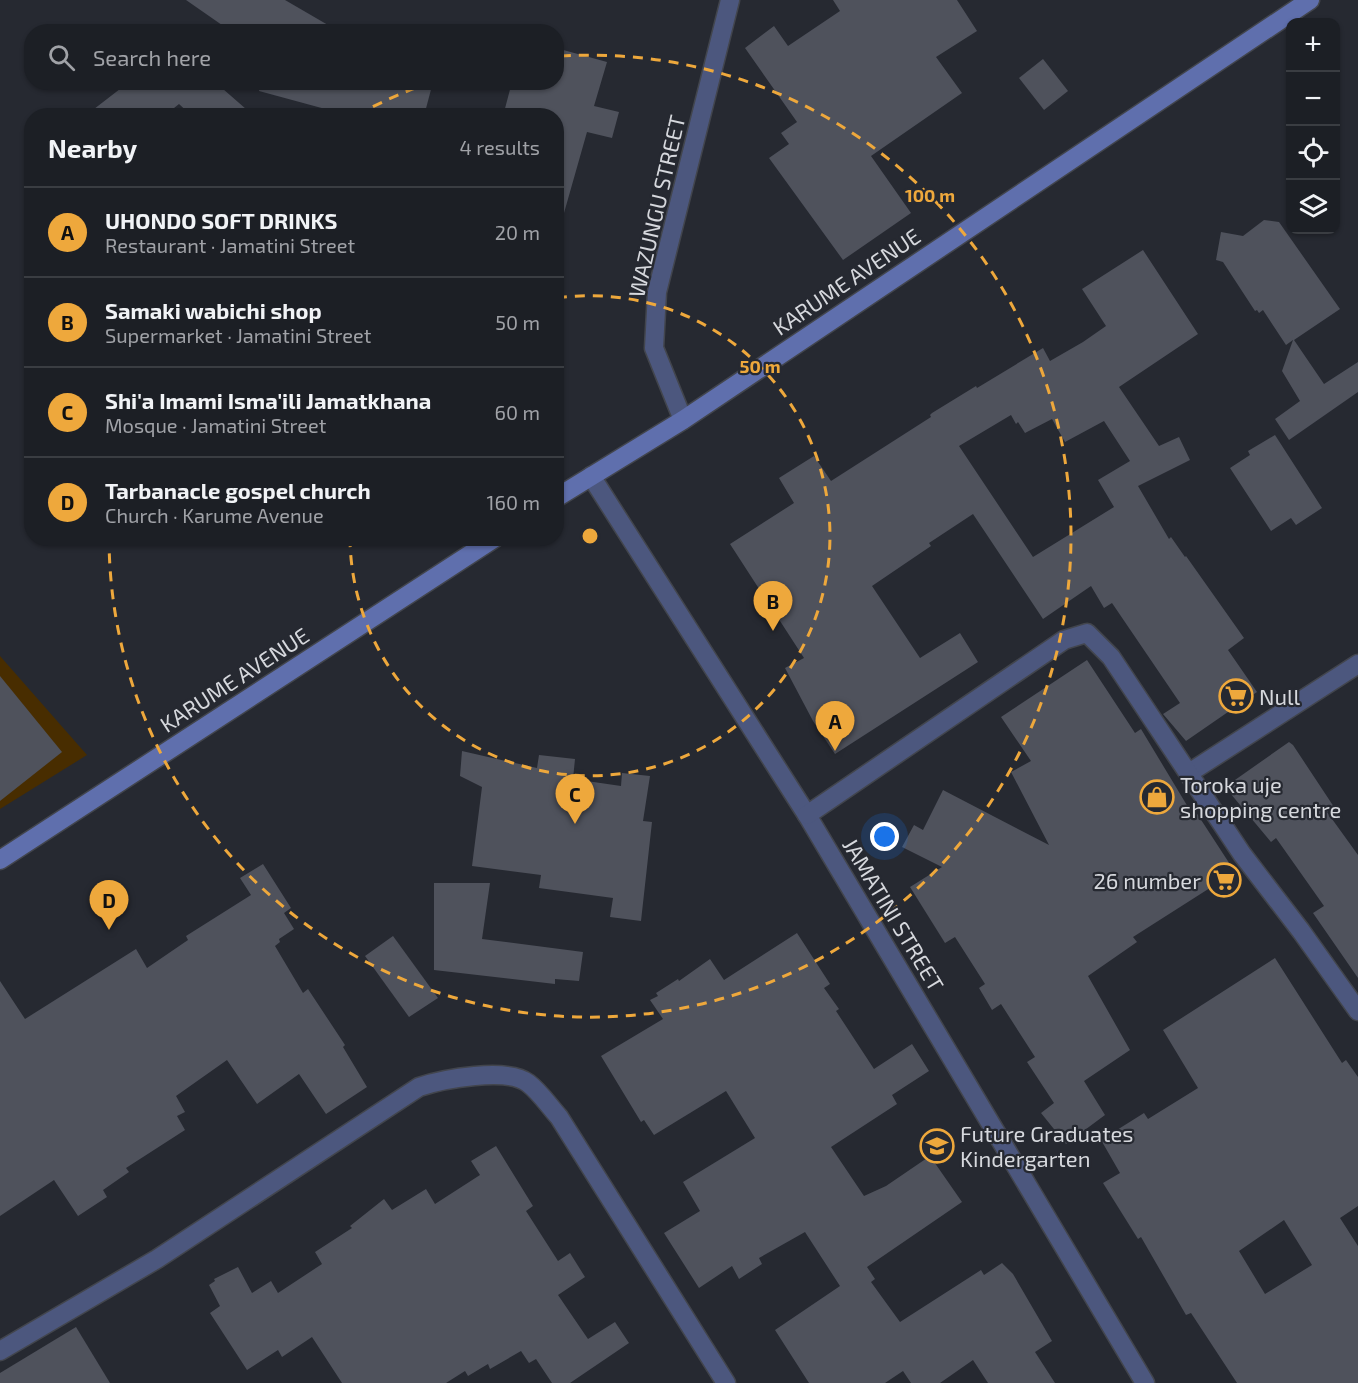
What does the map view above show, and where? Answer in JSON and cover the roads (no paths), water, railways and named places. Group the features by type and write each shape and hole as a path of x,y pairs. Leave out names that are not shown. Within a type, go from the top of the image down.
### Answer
{"main road":[{"name":"KARUME AVENUE","path":"564,493 683,420 1310,0"},
{"name":"KARUME AVENUE","path":"0,860 483,546"}],"street":[{"name":"WAZUNGU STREET","path":"683,420 654,348 657,292 730,0"},
{"name":"JAMATINI STREET","path":"591,476 807,815 1145,1383"},
{"path":"807,815 1064,640 1088,633 1111,657 1242,854 1358,1011"},
{"path":"1189,773 1358,664"},
{"path":"0,1351 157,1259 419,1087 455,1078 508,1075 527,1081 559,1117 726,1383"}],"place":[{"name":"Samaki wabichi shop","path":"773,631"},
{"name":"Null","path":"1236,696"},
{"name":"UHONDO SOFT DRINKS","path":"835,751"},
{"name":"Toroka uje shopping centre","path":"1157,797"},
{"name":"Shi'a Imami Isma'ili Jamatkhana","path":"575,824"},
{"name":"26 number","path":"1224,880"},
{"name":"Tarbanacle gospel church","path":"109,930"},
{"name":"Future Graduates Kindergarten","path":"937,1146"}]}
